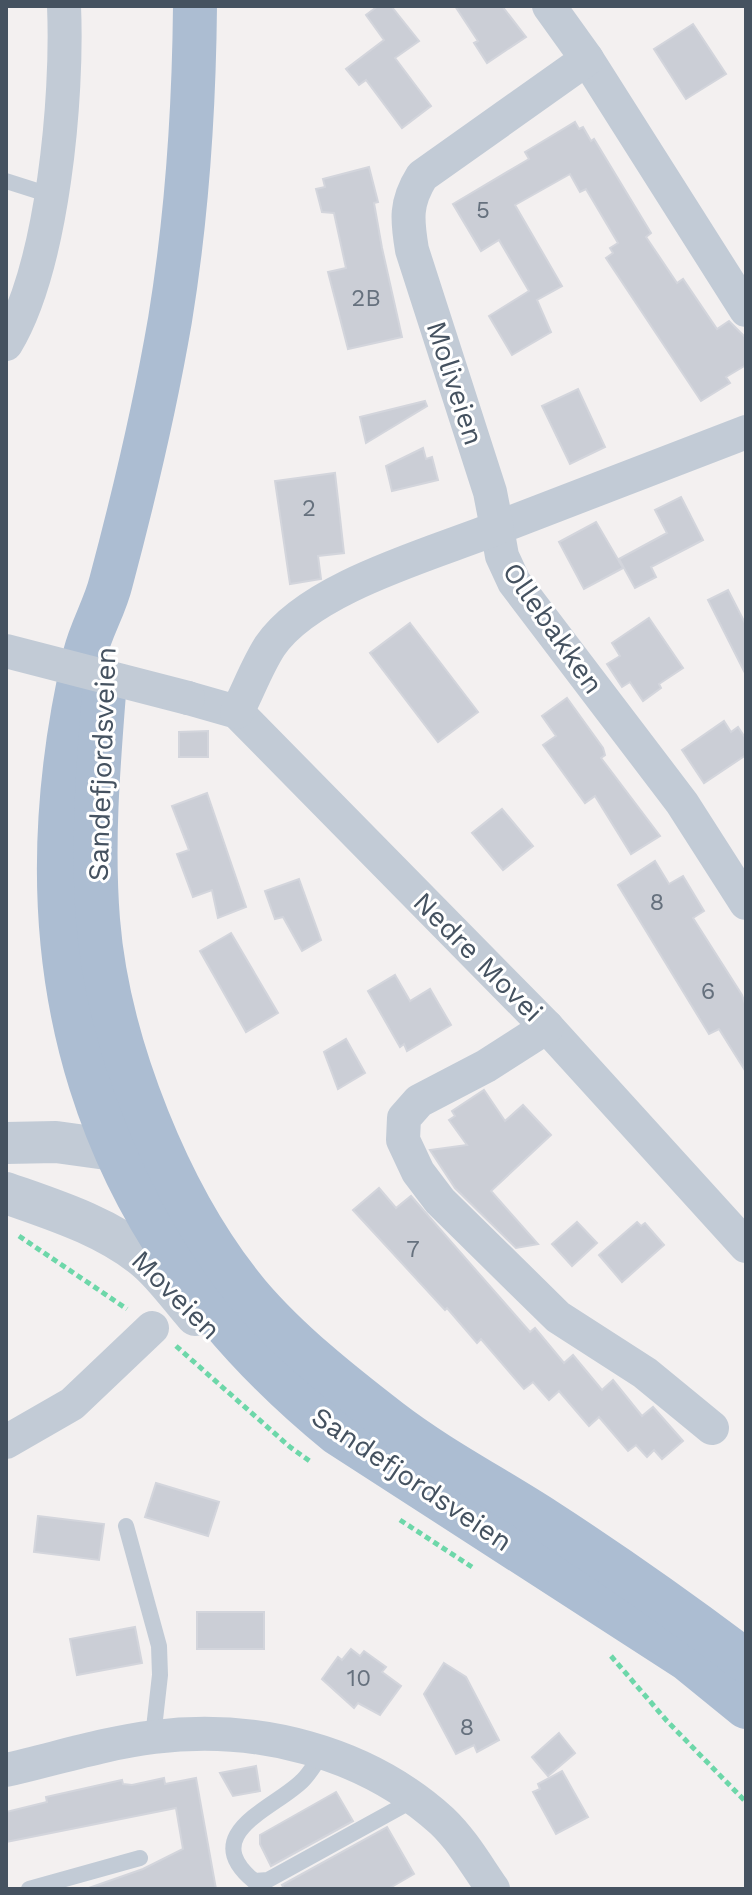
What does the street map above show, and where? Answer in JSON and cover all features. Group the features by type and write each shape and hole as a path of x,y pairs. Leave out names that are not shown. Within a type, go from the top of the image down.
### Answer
{"main road":[{"name":"Sandefjordsveien","path":"195,6 194,90 186,205 169,322 111,587 95,809 98,921 113,1011 134,1081 183,1197 250,1296 292,1338 393,1423 549,1522 746,1661"},
{"name":"Sandefjordsveien","path":"111,587 86,650 72,724 59,875 60,919 71,1015 80,1056 114,1150 169,1250 291,1396 349,1441 687,1659 746,1707"}],"street":[{"path":"6,344 19,323 21,259 50,195 64,78 64,6"},
{"path":"549,6 587,59 746,310"},
{"name":"Moliveien","path":"497,528 490,492 412,250 407,217 409,196 422,176 450,153 587,59"},
{"name":"Ollebakken","path":"746,432 497,528 502,556 514,582 682,803 746,903"},
{"path":"237,712 271,645 304,610 351,586 497,528"},
{"name":"Nedre Movei","path":"6,651 237,712 547,1027 746,1246"},
{"path":"547,1027 486,1066 419,1101 404,1118 403,1140 418,1172 440,1201 558,1317 645,1373 712,1428"},
{"path":"6,1143 56,1142 114,1150 183,1197"},
{"name":"Moveien","path":"6,1193 71,1216 119,1240 148,1261 205,1325 257,1374 291,1396"},
{"path":"6,1442 72,1404 152,1328"},
{"path":"6,1770 153,1737 223,1732 279,1739 367,1770 415,1799 444,1823 493,1889"}],"lane":[{"path":"6,181 50,195"},
{"path":"126,1526 159,1646 160,1675 153,1737"},
{"path":"322,1754 303,1780 253,1816 236,1835 233,1850 243,1871 254,1881 268,1880 415,1799"},
{"path":"29,1889 140,1858"}],"building":[{"path":"378,6 391,6 419,41 395,58 431,106 402,128 366,80 359,85 346,69 384,40 366,15"},
{"path":"455,6 502,6 526,37 487,63 474,43 478,41"},
{"path":"693,24 726,74 686,99 654,49"},
{"path":"575,122 579,129 583,127 591,141 594,139 651,233 646,237 677,283 683,279 717,329 729,321 746,338 746,365 726,377 730,383 701,401 606,258 613,253 610,248 618,243 586,189 580,192 570,174 515,205 562,286 537,300 551,332 512,355 489,316 529,291 499,240 481,251 453,204 529,159 525,152"},
{"path":"369,167 378,202 374,203 382,248 402,337 348,349 328,272 346,268 334,213 322,212 316,189 325,187 323,179"},
{"path":"578,389 605,447 570,464 542,406"},
{"path":"425,401 427,406 366,443 360,417"},
{"path":"423,448 426,459 432,457 438,480 392,491 386,466"},
{"path":"335,473 344,553 318,556 321,579 290,584 275,481"},
{"path":"681,497 703,540 651,567 656,577 635,588 619,559 667,533 655,510"},
{"path":"596,522 623,568 584,589 559,542"},
{"path":"728,590 746,625 746,675 708,600"},
{"path":"649,618 683,668 659,684 661,688 643,701 630,682 622,687 607,664 620,656 612,643"},
{"path":"410,623 478,712 438,742 370,653"},
{"path":"567,698 603,748 605,755 601,758 660,836 631,854 595,796 585,803 543,745 556,736 542,716"},
{"path":"724,721 731,732 738,727 746,739 746,755 704,783 682,750"},
{"path":"208,731 208,757 179,757 179,732"},
{"path":"207,793 246,907 218,918 212,890 193,897 177,854 189,850 172,806"},
{"path":"502,809 533,846 503,870 472,833"},
{"path":"655,861 669,884 683,876 704,911 693,918 742,995 746,1007 746,1072 719,1029 709,1034 618,885"},
{"path":"299,879 321,940 302,951 283,917 275,919 265,891"},
{"path":"231,933 278,1013 246,1032 200,951"},
{"path":"395,975 410,1001 430,989 451,1025 407,1051 404,1044 400,1047 368,991"},
{"path":"346,1039 365,1073 338,1089 324,1052"},
{"path":"484,1090 505,1121 523,1105 551,1135 491,1191 538,1244 516,1248 455,1188 430,1150 467,1145 449,1120 455,1116 452,1111"},
{"path":"379,1188 396,1208 411,1196 530,1332 535,1328 564,1363 573,1355 602,1390 613,1380 642,1416 653,1407 683,1441 662,1459 654,1450 647,1457 636,1445 628,1451 599,1417 589,1426 559,1391 549,1400 533,1382 524,1389 481,1339 477,1343 353,1210"},
{"path":"577,1222 597,1243 572,1266 552,1244"},
{"path":"637,1222 641,1226 645,1223 664,1245 622,1282 599,1255"},
{"path":"156,1483 219,1502 208,1536 145,1517"},
{"path":"38,1516 104,1524 99,1560 34,1552"},
{"path":"197,1612 264,1612 264,1649 197,1649"},
{"path":"135,1627 142,1663 77,1675 70,1639"},
{"path":"351,1649 360,1656 364,1651 386,1667 382,1672 401,1686 380,1715 358,1703 354,1708 322,1679 338,1657 342,1660"},
{"path":"444,1663 466,1677 499,1740 477,1752 474,1745 456,1754 424,1694"},
{"path":"559,1733 575,1753 548,1776 532,1757"},
{"path":"256,1766 260,1791 233,1796 220,1773"},
{"path":"562,1771 588,1817 556,1834 533,1792 540,1789 538,1784"},
{"path":"164,1778 165,1784 196,1778 216,1889 86,1889 143,1869 183,1849 176,1808 6,1842 6,1812 47,1802 46,1797 122,1780 123,1784 132,1785"},
{"path":"336,1792 353,1821 271,1866 260,1844 260,1835"},
{"path":"387,1827 414,1874 388,1889 284,1889 282,1885"}]}
